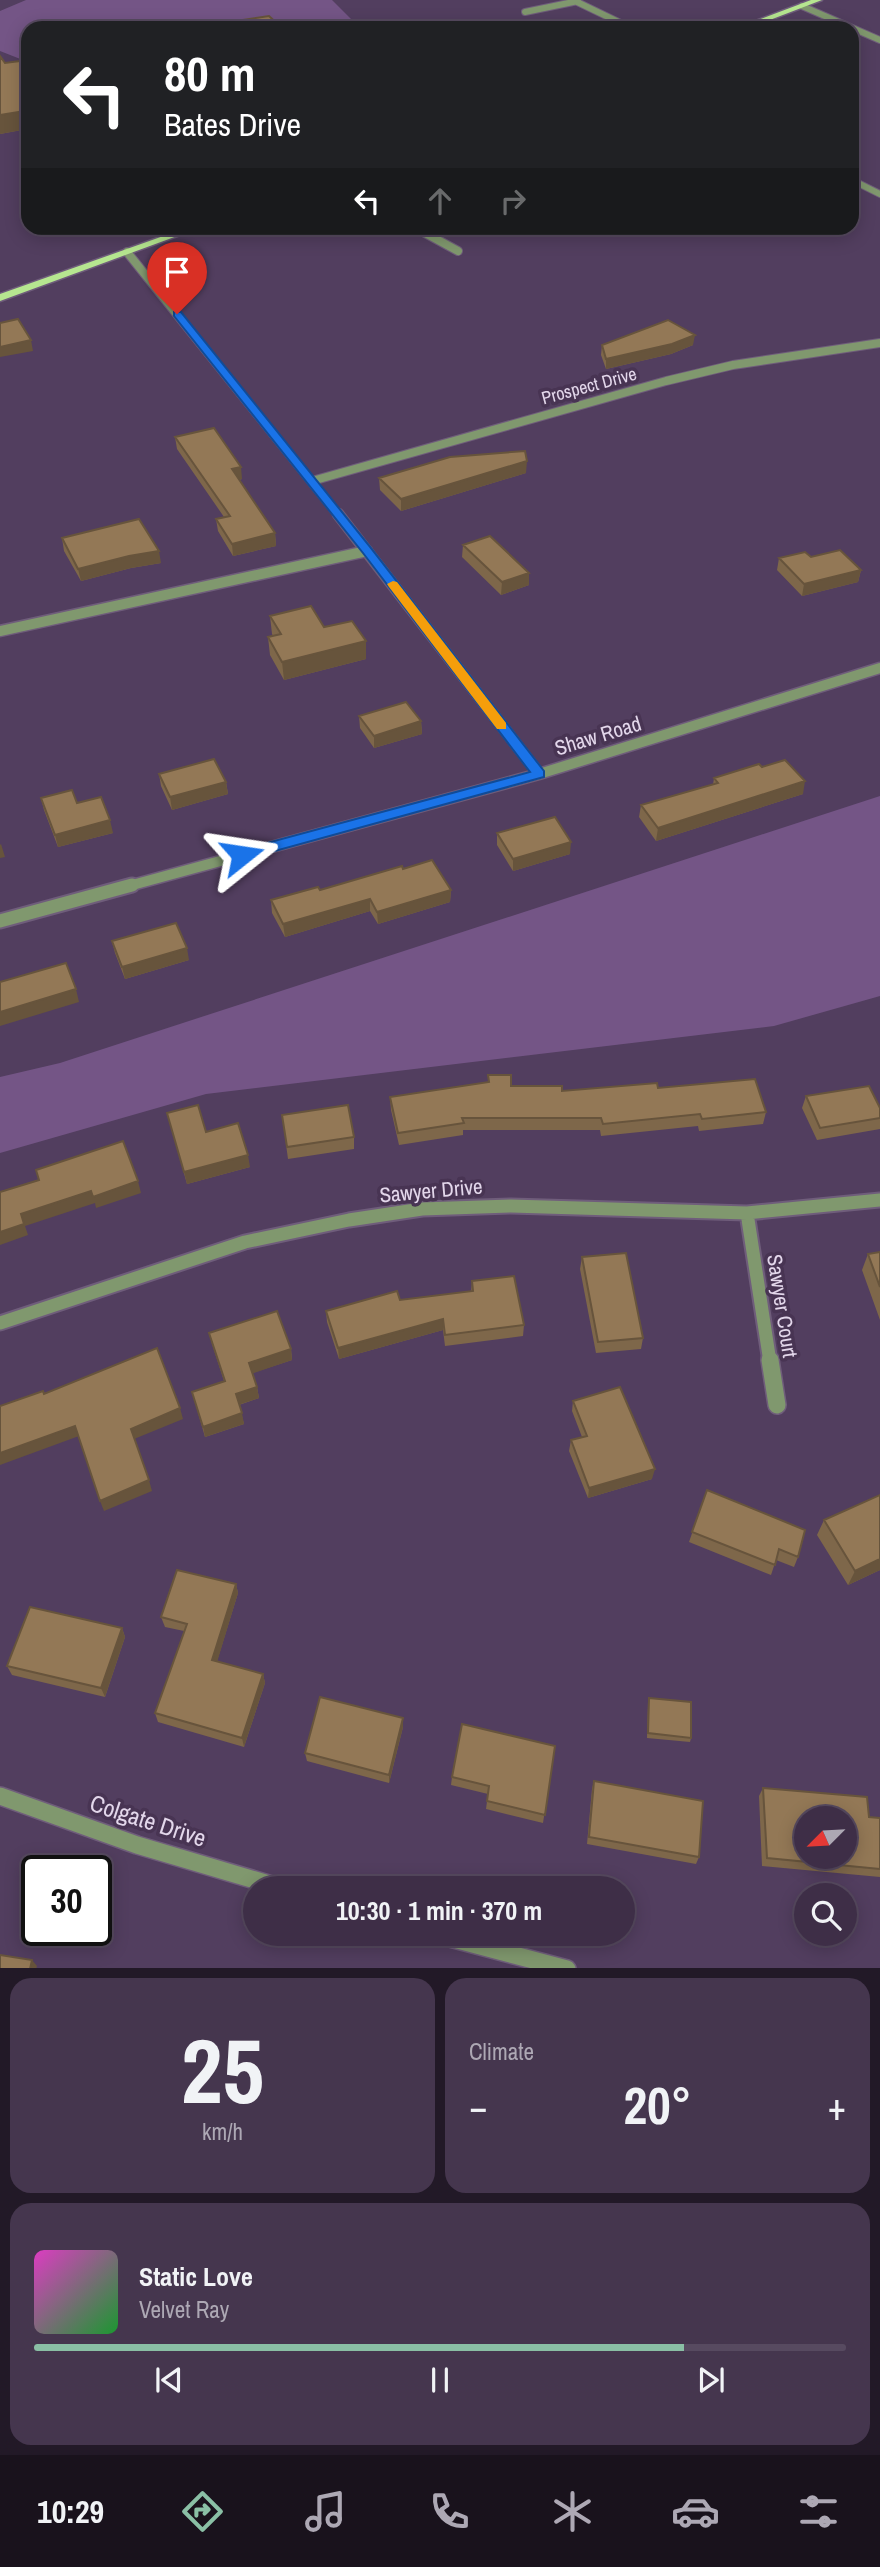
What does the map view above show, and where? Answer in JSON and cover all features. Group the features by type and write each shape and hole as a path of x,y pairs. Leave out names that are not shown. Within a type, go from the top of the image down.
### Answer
{"main road":[{"path":"760,21 818,0"},
{"path":"0,298 174,235"}],"street":[{"path":"525,12 576,1 617,21"},
{"path":"802,6 836,21"},
{"path":"859,31 880,40"},
{"path":"859,184 880,194"},
{"path":"429,235 458,251"},
{"path":"127,252 312,481 539,774"},
{"name":"Prospect Drive","path":"312,481 680,378 774,358 880,343"},
{"path":"0,631 367,551"},
{"name":"Shaw Road","path":"0,921 539,774 880,668"},
{"name":"Sawyer Drive","path":"0,1323 245,1242 349,1220 422,1209 511,1206 747,1213 880,1200"},
{"name":"Sawyer Court","path":"747,1213 777,1405"},
{"name":"Colgate Drive","path":"0,1796 137,1845 243,1876"},
{"path":"480,1946 563,1968"}],"shaded area":[{"path":"26,0 332,0 351,19 21,21 21,59 0,51 0,11"},
{"path":"880,796 880,996 774,1026 206,1094 0,1153 0,1077 60,1063"}],"building":[{"path":"269,16 274,21 236,21"},
{"path":"0,56 5,63 21,61 21,112 0,115"},
{"path":"18,319 31,340 0,347 0,323"},
{"path":"668,320 695,335 672,344 606,359 602,345"},
{"path":"214,428 241,467 232,469 275,533 232,544 216,519 230,516 175,437"},
{"path":"525,451 527,461 401,499 379,478 450,457"},
{"path":"139,519 159,551 78,569 62,538"},
{"path":"490,536 529,573 502,582 463,545"},
{"path":"840,550 861,570 804,584 779,558 805,552 811,557"},
{"path":"311,606 324,627 352,621 366,641 282,662 268,637 281,634 270,616"},
{"path":"406,702 421,721 374,736 359,716"},
{"path":"214,759 226,782 170,797 159,774"},
{"path":"785,760 805,781 658,828 641,805 718,783 714,778 759,764 762,767"},
{"path":"72,790 77,803 101,797 110,820 55,835 41,798"},
{"path":"555,817 571,842 513,859 497,833"},
{"path":"432,860 451,890 377,912 370,899 283,924 271,900 318,887 320,890"},
{"path":"176,923 187,948 122,967 112,941"},
{"path":"66,963 76,989 0,1012 0,982"},
{"path":"488,1075 511,1075 511,1086 562,1086 562,1091 657,1083 658,1088 755,1079 766,1112 702,1119 700,1114 603,1124 601,1118 462,1118 464,1123 398,1133 390,1097 489,1082"},
{"path":"869,1086 880,1108 880,1118 820,1128 806,1096"},
{"path":"198,1105 206,1132 238,1123 248,1155 184,1172 167,1113"},
{"path":"348,1105 354,1137 287,1147 282,1115"},
{"path":"123,1141 138,1181 93,1197 91,1191 21,1214 24,1224 0,1232 0,1192 39,1180 36,1170"},
{"path":"880,1252 880,1287 868,1254"},
{"path":"626,1253 643,1338 598,1342 582,1257"},
{"path":"514,1276 524,1325 445,1335 443,1319 338,1348 326,1311 397,1291 400,1300 473,1291 472,1281"},
{"path":"277,1311 291,1349 249,1363 257,1387 236,1394 242,1413 203,1427 192,1392 225,1381 209,1333"},
{"path":"157,1348 180,1408 131,1429 149,1480 100,1501 75,1426 0,1453 0,1406 43,1391 44,1394"},
{"path":"620,1387 655,1469 589,1488 571,1440 587,1436 573,1401"},
{"path":"707,1490 805,1530 798,1557 779,1549 775,1565 692,1532"},
{"path":"880,1495 880,1559 855,1571 824,1520"},
{"path":"177,1570 236,1584 212,1660 263,1674 242,1738 155,1713 187,1624 161,1617"},
{"path":"30,1607 122,1628 101,1688 7,1666"},
{"path":"320,1697 403,1718 389,1775 305,1753"},
{"path":"649,1698 691,1702 691,1738 648,1733"},
{"path":"462,1724 555,1746 545,1815 487,1801 489,1786 452,1777"},
{"path":"594,1781 703,1801 699,1857 589,1837"},
{"path":"763,1788 867,1797 869,1817 880,1818 880,1869 858,1867 858,1806 794,1806 794,1861 767,1858"},
{"path":"0,1955 32,1960 30,1968 0,1968"}],"slow traffic":[{"path":"393,584 502,726"}],"route":[{"path":"177,314 312,481 539,774 242,855"}]}
